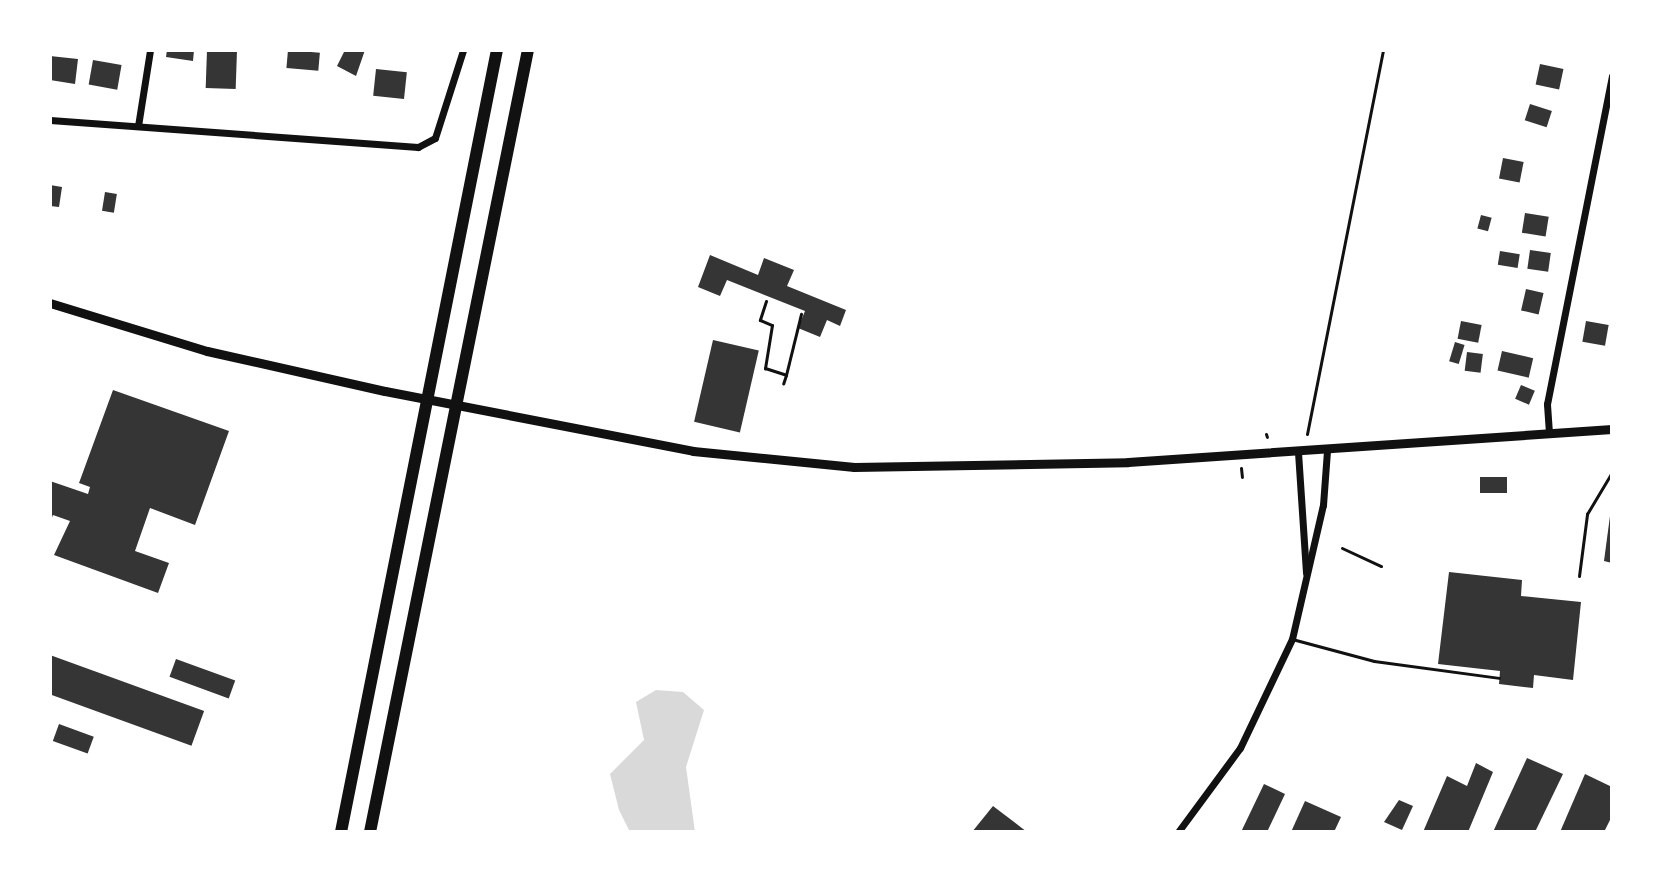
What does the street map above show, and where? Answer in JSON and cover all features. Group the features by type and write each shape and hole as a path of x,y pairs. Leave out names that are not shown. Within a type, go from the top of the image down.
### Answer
{"highway":[{"path":"341,832 497,50"},
{"path":"370,832 528,50"}],"main road":[{"path":"50,303 207,351 385,391 693,451 854,467 1327,451 1612,429"}],"street":[{"path":"138,126 150,50"},
{"path":"50,120 418,147 435,138 463,50"},
{"path":"1549,433 1547,404 1612,76"},
{"path":"1178,832 1240,748 1292,639 1306,583 1327,451"},
{"path":"1298,452 1306,583"}],"lane":[{"path":"1292,639 1365,660 1499,678"}],"path":[{"path":"1307,434 1383,50"},
{"path":"766,301 760,320 772,325 765,368 786,375"},
{"path":"783,384 801,314"},
{"path":"1241,468 1242,477"},
{"path":"1579,576 1587,514 1612,472"},
{"path":"1342,548 1381,566"}],"shaded area":[{"path":"656,690 683,692 704,710 686,767 695,832 630,832 619,810 610,774 644,740 636,702"}],"building":[{"path":"167,50 194,50 193,61 166,57"},
{"path":"207,50 237,51 236,89 206,88"},
{"path":"288,50 320,53 318,71 286,68"},
{"path":"345,50 365,50 356,76 337,66"},
{"path":"50,56 78,59 75,84 50,80"},
{"path":"93,60 122,65 117,90 89,85"},
{"path":"1540,64 1563,69 1559,90 1536,85"},
{"path":"376,69 407,72 404,99 373,96"},
{"path":"1530,104 1552,111 1547,127 1525,120"},
{"path":"1503,158 1524,162 1520,183 1499,179"},
{"path":"50,185 62,187 59,207 50,206"},
{"path":"105,192 117,194 114,213 102,211"},
{"path":"1525,213 1549,217 1546,237 1522,233"},
{"path":"1481,215 1492,218 1488,231 1477,229"},
{"path":"1530,250 1551,253 1548,272 1527,269"},
{"path":"1500,251 1520,254 1518,268 1498,265"},
{"path":"710,255 758,275 764,258 794,270 787,286 846,310 840,326 827,320 820,337 798,328 805,311 727,280 720,296 698,287"},
{"path":"1526,289 1544,293 1539,314 1521,310"},
{"path":"1461,321 1482,325 1478,343 1458,339"},
{"path":"1586,321 1609,325 1605,346 1582,342"},
{"path":"713,340 759,351 740,432 694,422"},
{"path":"1455,342 1465,345 1459,364 1449,361"},
{"path":"1502,351 1533,358 1529,378 1498,370"},
{"path":"1467,352 1483,354 1481,373 1465,371"},
{"path":"1521,385 1535,391 1529,405 1515,399"},
{"path":"113,390 229,431 195,525 150,508 135,551 169,563 158,593 54,555 70,521 53,515 50,522 50,481 88,494 90,487 79,483"},
{"path":"1480,477 1507,477 1507,493 1480,493"},
{"path":"1612,516 1612,563 1604,561"},
{"path":"1449,572 1522,580 1521,596 1581,602 1573,680 1534,675 1533,688 1499,684 1500,671 1438,664"},
{"path":"50,655 204,711 191,746 50,694"},
{"path":"176,659 235,681 229,698 170,677"},
{"path":"59,724 94,737 88,754 53,741"},
{"path":"1527,758 1563,774 1535,832 1493,832"},
{"path":"1476,763 1493,772 1468,832 1423,832 1447,776 1467,786"},
{"path":"1585,774 1612,787 1612,816 1604,832 1560,832"},
{"path":"1264,784 1285,794 1267,832 1241,832"},
{"path":"1399,800 1413,806 1402,830 1384,822"},
{"path":"1305,801 1341,817 1334,832 1291,832"},
{"path":"993,806 1027,832 972,832"}]}
